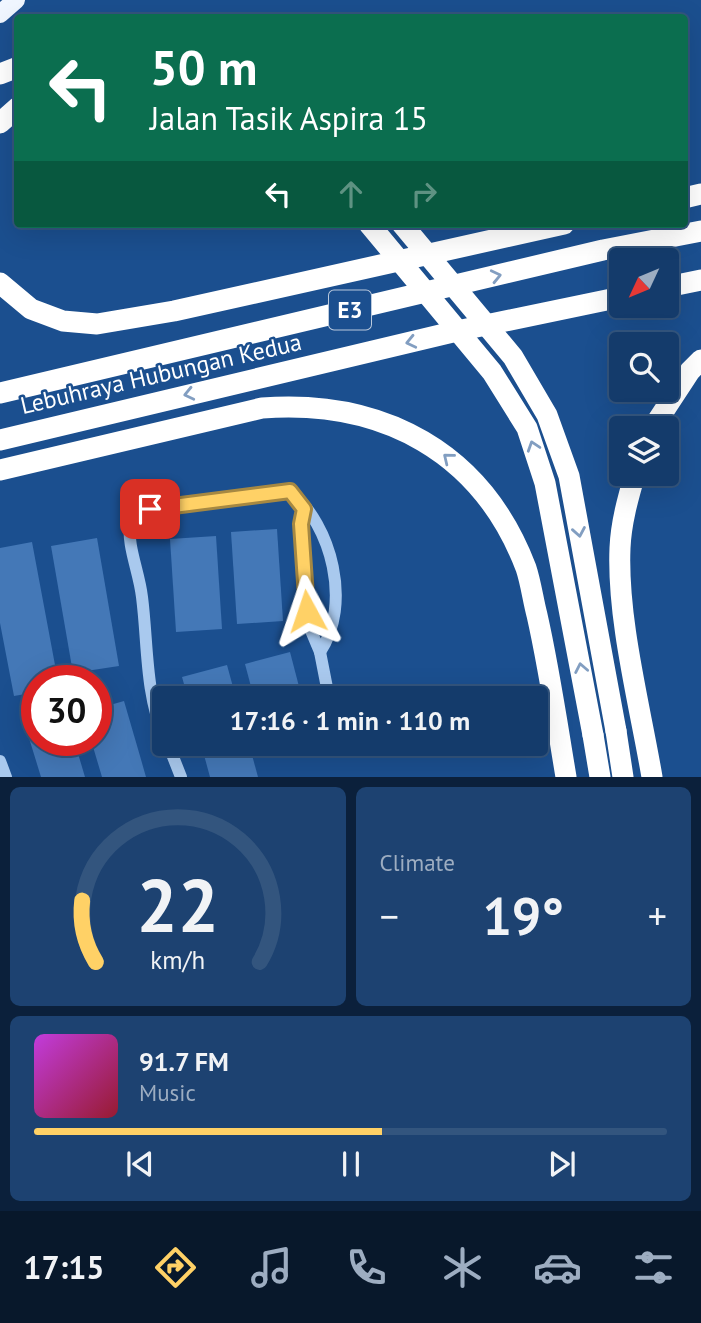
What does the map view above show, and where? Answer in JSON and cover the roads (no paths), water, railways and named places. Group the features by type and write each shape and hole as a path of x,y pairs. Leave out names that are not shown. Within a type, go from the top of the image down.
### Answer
{"highway":[{"path":"0,123 14,111"},
{"path":"372,228 492,372 527,428 545,483 600,777"},
{"path":"405,228 513,357 547,415 569,476 623,777"},
{"path":"0,283 31,309 63,321 97,324 174,311 546,228"},
{"name":"Lebuhraya Hubungan Kedua","path":"0,393 603,250 701,230"},
{"path":"679,285 701,280"},
{"name":"Lebuhraya Hubungan Kedua","path":"0,440 457,331 609,299"},
{"path":"661,416 701,360"},
{"path":"0,470 262,408 300,405 335,408 377,418 428,442 470,477 502,519 526,569 544,645 566,777"},
{"path":"632,486 620,548 626,621 652,777"}],"main road":[{"path":"0,14 16,0"}],"street":[{"path":"152,687 146,662 142,595 128,536 130,522 150,509 284,489 295,495 324,538 335,581 335,617 320,652"},
{"path":"304,509 301,524 309,626 320,652 327,686"},
{"path":"172,756 181,777"},
{"path":"0,761 6,777"}]}
